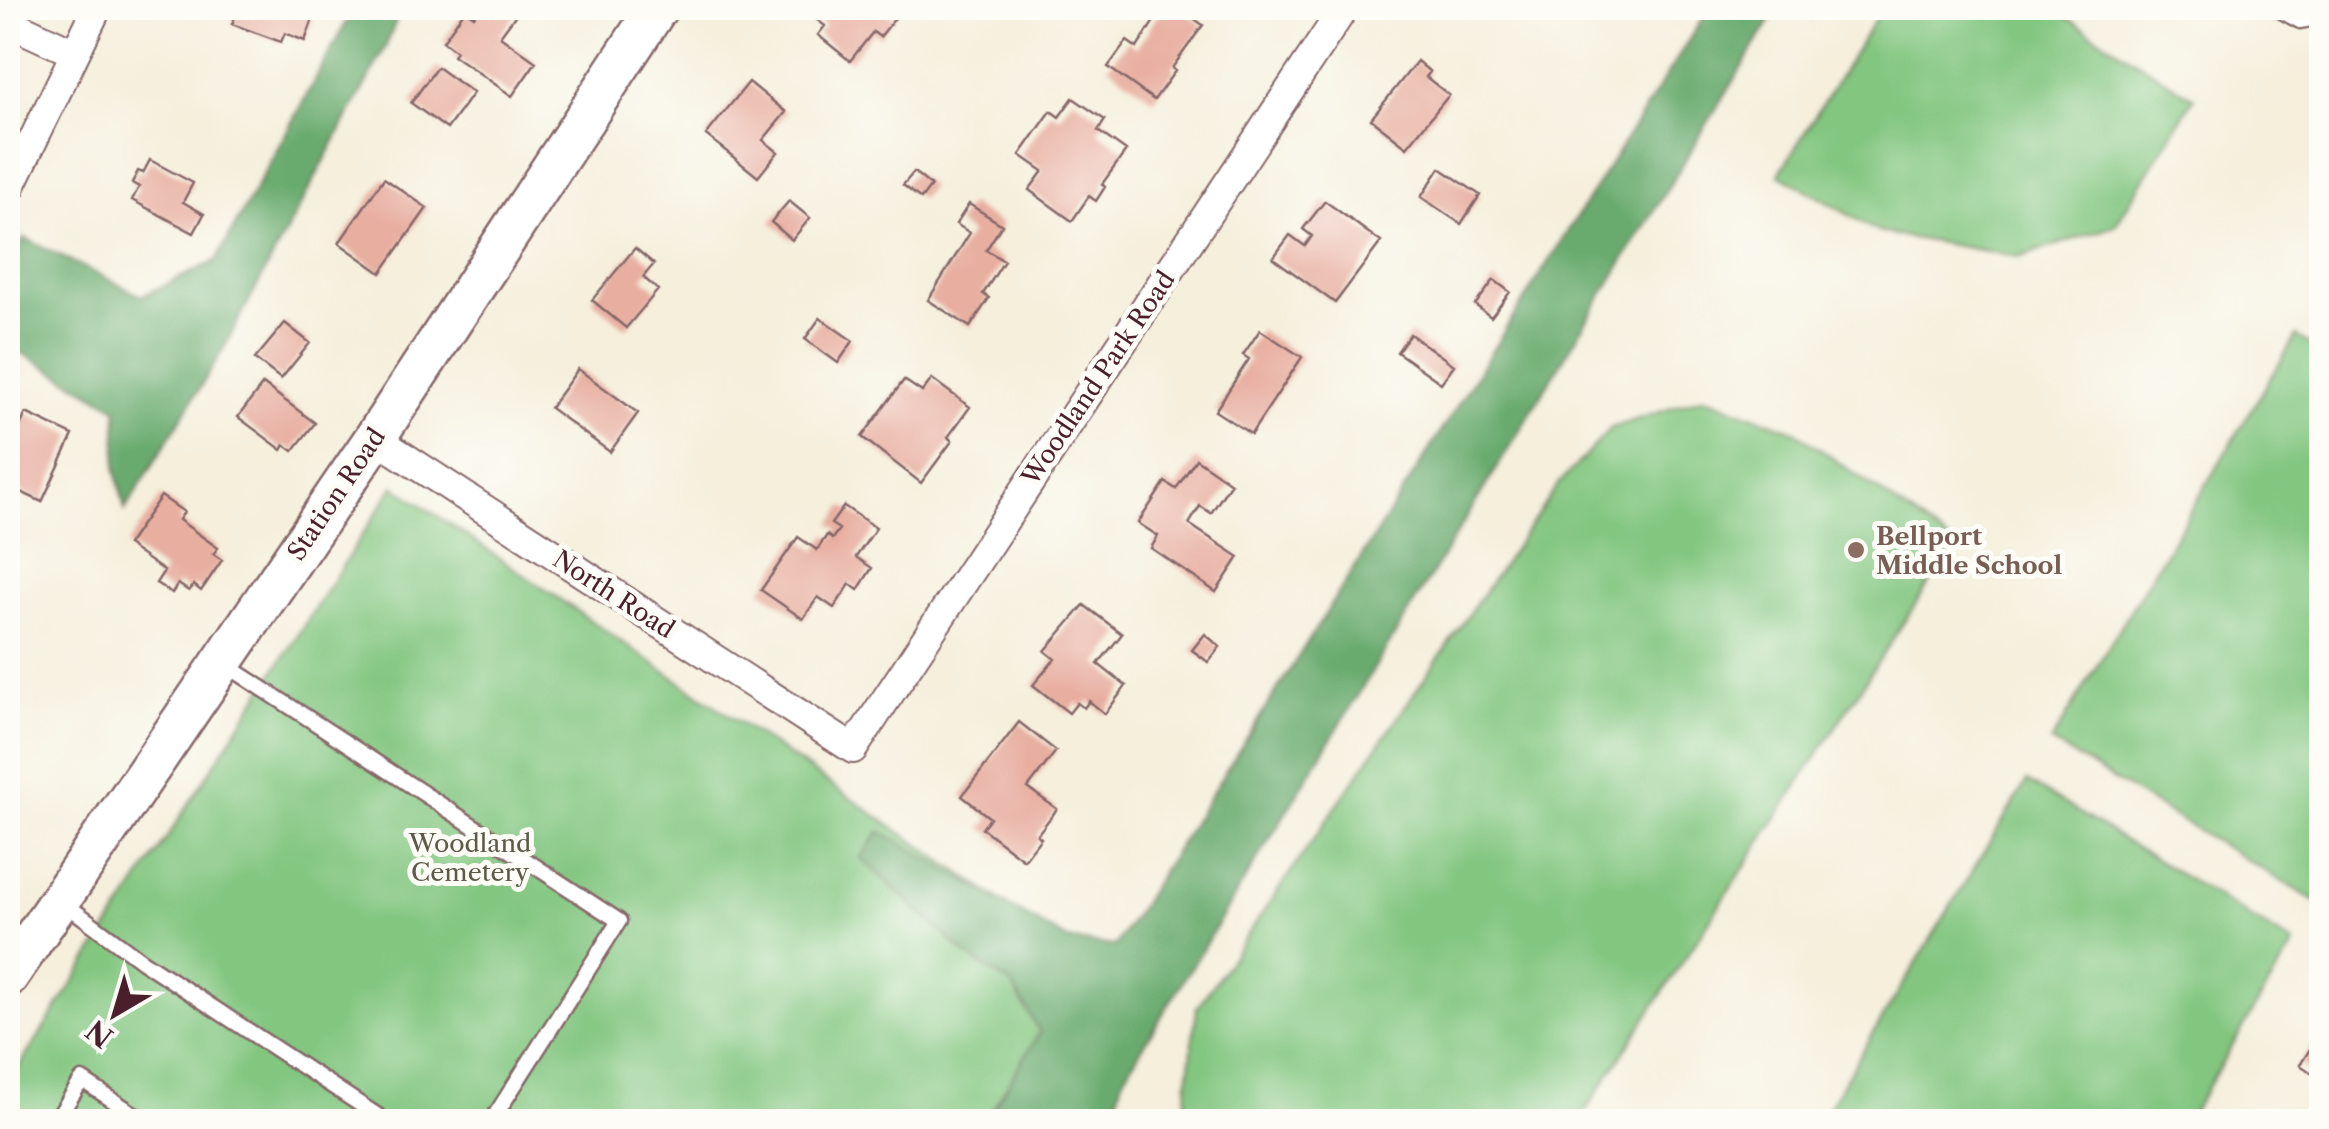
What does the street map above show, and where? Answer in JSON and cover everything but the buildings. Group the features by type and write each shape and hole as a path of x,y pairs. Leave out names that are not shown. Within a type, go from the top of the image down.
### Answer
{"main road":[{"name":"Station Road","path":"8,976 374,438 657,8"}],"street":[{"path":"8,192 97,8"},
{"name":"Woodland Park Road","path":"853,749 1344,8"},
{"path":"8,22 75,53"},
{"name":"North Road","path":"374,438 853,749"}],"lane":[{"path":"2276,8 2300,21 2322,17"},
{"path":"222,662 619,920 491,1122"},
{"path":"60,900 142,961 387,1122"},
{"path":"55,1122 82,1080 146,1122"}],"green space":[{"path":"354,8 401,8 386,46 220,355 125,510 116,470 117,408 8,345 8,273 24,238 142,296 216,261"},
{"path":"1709,8 1778,8 1123,1079 1112,1121 985,1121 1040,1032 1012,985 968,956 861,858 880,831 1068,940 1115,946"},
{"path":"1882,8 2052,8 2194,98 2115,226 2020,257 1878,232 1779,174"},
{"path":"2296,336 2322,351 2321,905 2051,742"},
{"path":"1704,397 1795,431 1954,545 1579,1121 1189,1121 1184,1114 1197,1008 1558,485 1611,428"},
{"name":"Woodland Cemetery","path":"394,486 1121,983 1035,1121 8,1122 8,1084"},
{"path":"2027,781 2294,944 2187,1121 1820,1121"}],"place":[{"name":"Bellport Middle School","path":"1856,550"}]}
